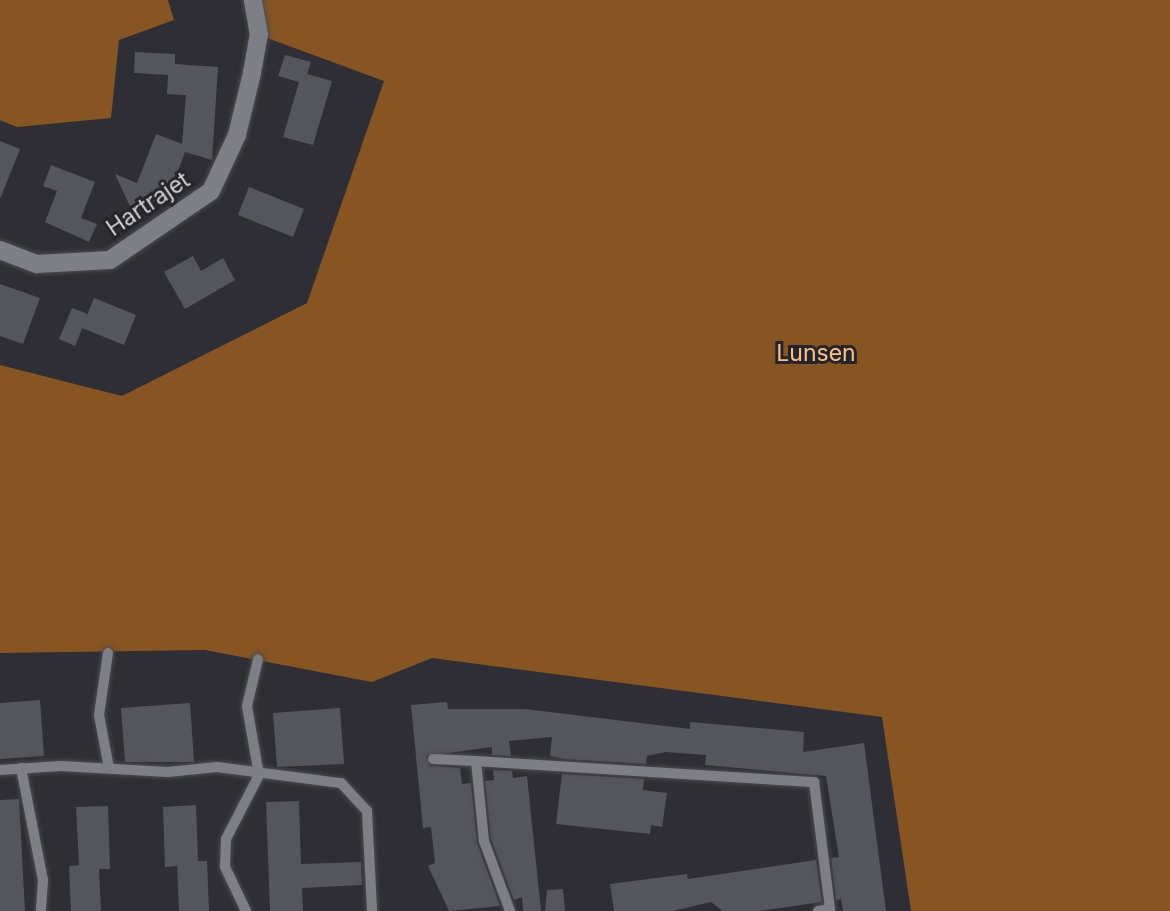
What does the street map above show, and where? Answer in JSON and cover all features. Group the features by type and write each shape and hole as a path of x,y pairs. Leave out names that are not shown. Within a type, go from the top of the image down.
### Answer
{"street":[{"name":"Hartrajet","path":"0,250 37,264 110,260 211,191 237,135 252,73 259,36 253,0"}],"lane":[{"path":"108,653 99,715 109,768"},
{"path":"246,911 225,867 226,839 259,775 247,706 258,659"},
{"path":"433,759 814,782 830,909 818,911"},
{"path":"476,761 484,841 510,911"},
{"path":"0,769 109,768 168,772 217,767 259,775 341,783 367,811 372,911"},
{"path":"21,768 43,880 41,911"}],"green space":[{"path":"0,0 168,0 174,20 119,40 111,118 17,127 0,120"},
{"name":"Lunsen","path":"253,0 1170,0 1170,911 911,911 882,717 432,658 372,682 205,650 0,653 0,365 122,396 307,303 384,81 259,35"}],"building":[{"path":"135,52 175,54 175,64 218,67 212,160 185,152 169,196 158,192 155,202 133,213 115,174 137,183 156,134 182,144 186,95 167,94 168,75 134,73"},
{"path":"285,55 311,62 307,74 332,81 313,145 283,137 299,82 278,76"},
{"path":"0,141 20,149 1,197 0,197"},
{"path":"51,165 95,182 81,218 97,224 89,242 45,222 57,191 43,186"},
{"path":"249,187 304,209 293,237 238,215"},
{"path":"193,256 201,271 223,258 235,280 185,309 164,272"},
{"path":"0,284 40,298 23,344 0,336"},
{"path":"94,298 136,315 124,345 82,328"},
{"path":"72,308 88,314 75,346 59,339"},
{"path":"40,700 44,756 0,759 0,703"},
{"path":"447,702 448,709 525,709 690,729 690,722 804,732 803,752 864,743 886,911 843,911 841,899 836,900 831,858 839,857 826,776 705,765 706,755 665,752 647,756 646,764 564,759 550,756 552,737 509,741 511,756 492,755 492,747 426,756 430,766 460,768 462,784 471,783 477,843 500,906 449,911 428,866 435,863 431,827 423,828 411,705"},
{"path":"190,703 194,762 125,762 121,708"},
{"path":"340,708 344,764 277,767 273,713"},
{"path":"493,770 512,771 513,778 527,776 541,911 523,911 522,897 514,900 491,839 485,781 494,780"},
{"path":"562,774 644,779 643,790 667,793 662,827 651,825 650,834 556,824"},
{"path":"19,799 25,911 0,911 0,800"},
{"path":"299,801 301,864 361,862 362,885 302,888 303,911 270,911 266,802"},
{"path":"196,805 198,861 207,861 209,911 179,911 177,866 165,867 163,807"},
{"path":"108,806 110,869 99,869 101,911 71,911 69,866 79,865 76,807"},
{"path":"816,860 822,902 759,911 723,911 711,902 673,911 614,911 610,884 687,874 688,879"},
{"path":"563,889 565,911 545,911 547,890"}]}
